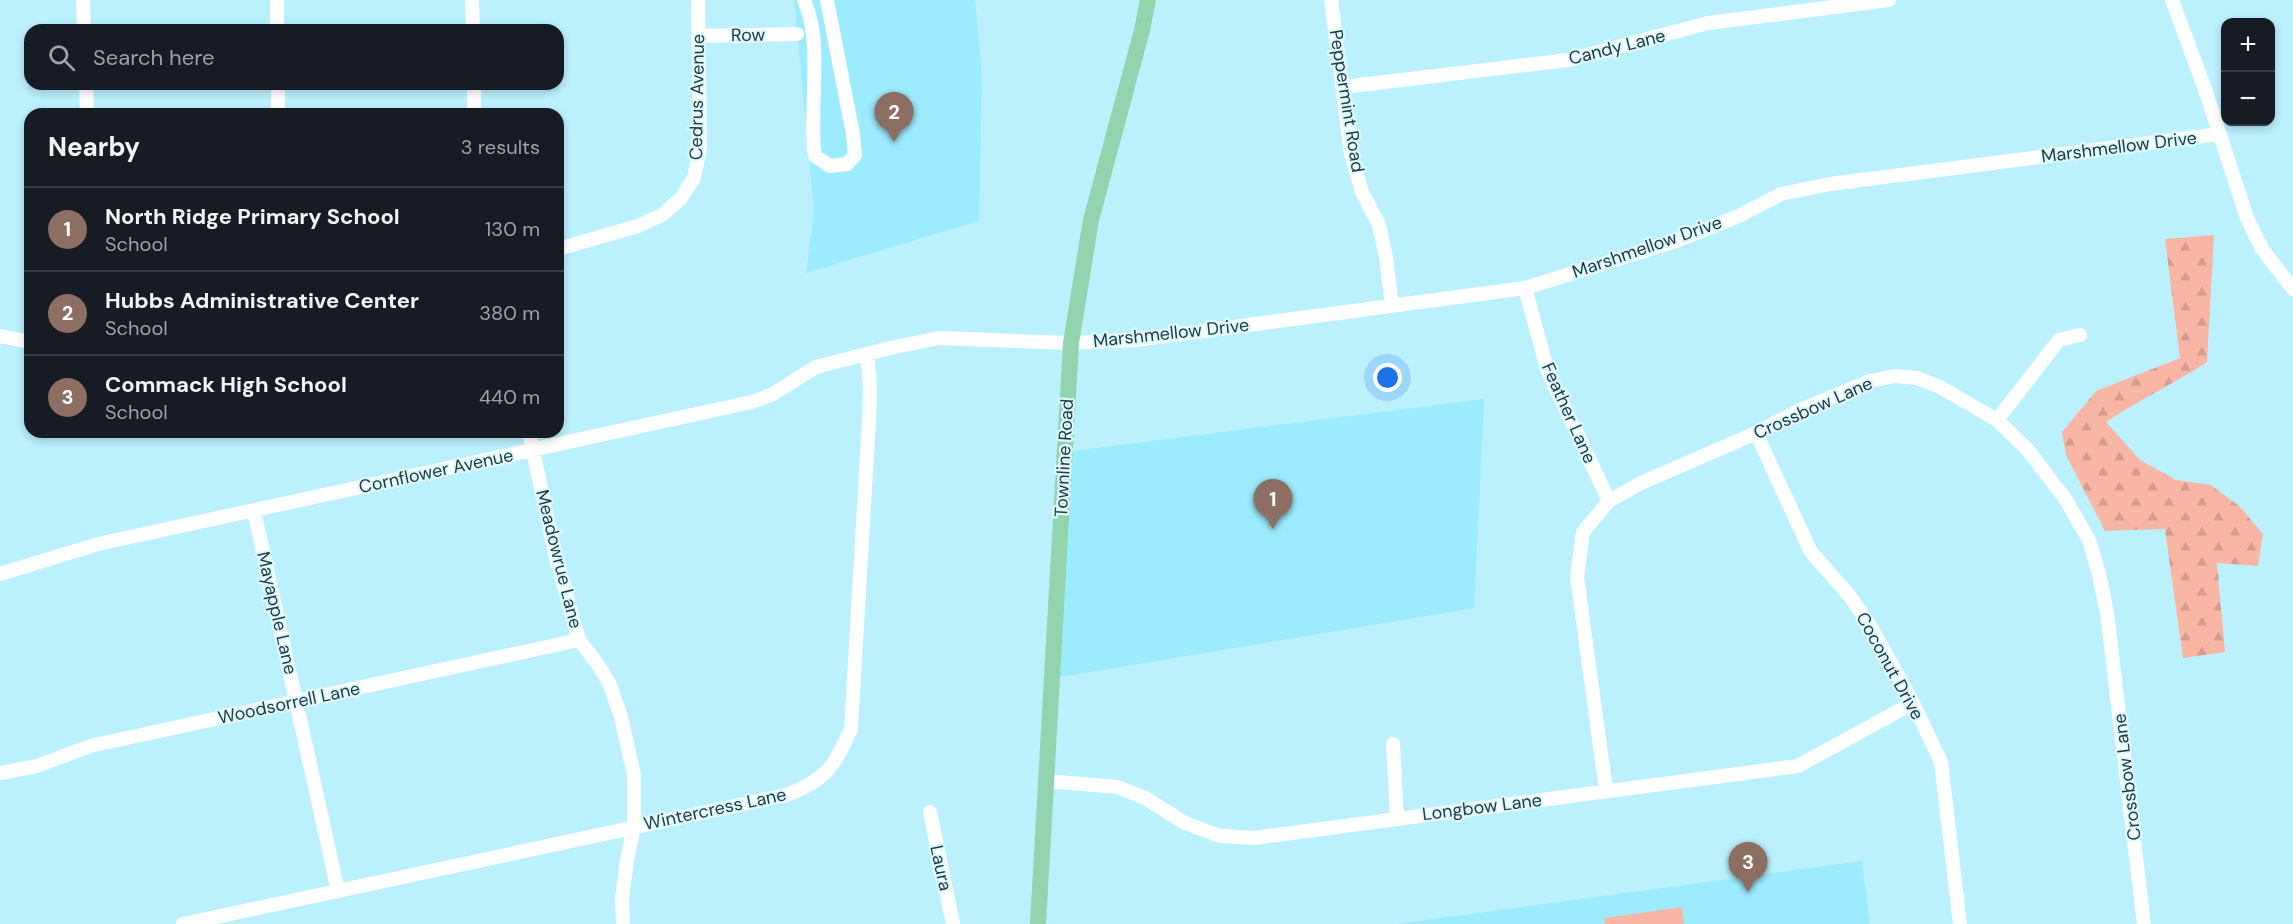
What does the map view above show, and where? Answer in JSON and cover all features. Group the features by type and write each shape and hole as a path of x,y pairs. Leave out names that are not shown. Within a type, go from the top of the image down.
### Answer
{"main road":[{"name":"Townline Road","path":"1038,924 1071,343 1091,220 1148,0"}],"street":[{"path":"83,0 84,24"},
{"path":"277,0 277,24"},
{"path":"472,0 472,24"},
{"name":"Cedrus Avenue","path":"564,247 638,226 662,215 681,198 694,178 700,148 698,0"},
{"path":"804,0 809,12 813,37 812,135 815,156 830,166 847,164 855,155 827,0"},
{"name":"Peppermint Road","path":"1331,0 1351,154 1362,192 1379,225 1386,257 1392,306"},
{"name":"Candy Lane","path":"1343,87 1568,60 1708,23 1889,0"},
{"path":"2172,0 2205,88 2247,218 2262,249 2293,289"},
{"name":"Row","path":"699,36 797,34"},
{"path":"86,90 87,108"},
{"path":"278,90 278,108"},
{"path":"474,90 474,108"},
{"name":"Marshmellow Drive","path":"867,354 939,338 1071,343 1136,340 1524,288 1676,241 1739,216 1781,194 1830,184 2219,134"},
{"name":"Feather Lane","path":"1524,288 1548,372 1609,501"},
{"path":"1997,420 2059,340 2080,335"},
{"path":"0,336 24,341"},
{"name":"Cornflower Avenue","path":"0,574 98,544 752,402 772,394 816,367 867,354"},
{"name":"Wintercress Lane","path":"183,924 786,795 809,786 825,774 840,754 851,729 869,421 870,385 867,354"},
{"name":"Crossbow Lane","path":"1606,790 1577,577 1582,532 1609,501 1641,483 1756,433 1798,411 1870,381 1895,376 1917,378 1941,387 1997,420 2028,450 2066,500 2089,540 2107,613 2144,924"},
{"name":"Coconut Drive","path":"1756,433 1811,552 1849,595 1872,627 1913,703 1941,762 1960,924"},
{"name":"Meadowrue Lane","path":"530,438 555,554 579,640 610,685 621,717 634,775 634,827 624,889 623,924"},
{"name":"Mayapple Lane","path":"254,511 338,891"},
{"name":"Woodsorrell Lane","path":"0,773 37,766 90,746 579,640"},
{"name":"Longbow Lane","path":"1046,782 1117,787 1145,798 1185,823 1220,836 1254,838 1798,766 1913,703"},
{"path":"1393,744 1397,818"},
{"name":"Laura","path":"930,812 953,924"}],"shaded area":[{"path":"794,0 975,0 982,74 979,221 806,273 814,211"},
{"path":"1484,399 1474,608 1060,677 1073,451"},
{"path":"1862,861 1870,924 1396,924"}],"green space":[{"path":"2214,235 2207,362 2106,422 2140,460 2176,480 2211,485 2239,506 2263,534 2258,566 2217,563 2225,652 2183,658 2165,529 2105,531 2066,455 2062,432 2096,391 2180,358 2165,239"},
{"path":"1682,907 1684,924 1605,924 1604,918"}],"place":[{"name":"Hubbs Administrative Center","path":"894,142"},
{"name":"North Ridge Primary School","path":"1273,529"},
{"name":"Commack High School","path":"1748,892"}]}
